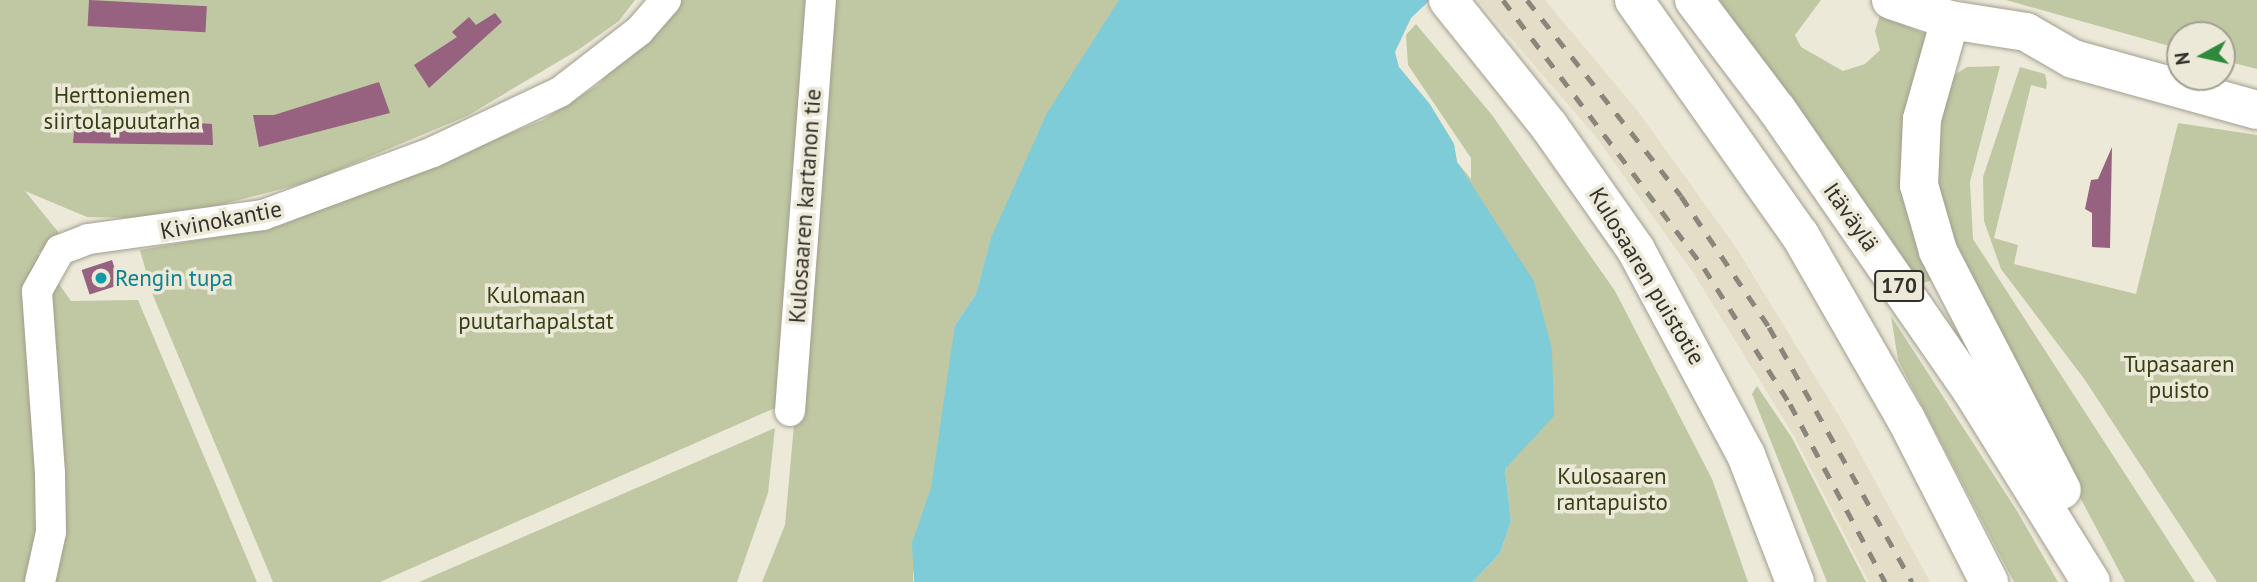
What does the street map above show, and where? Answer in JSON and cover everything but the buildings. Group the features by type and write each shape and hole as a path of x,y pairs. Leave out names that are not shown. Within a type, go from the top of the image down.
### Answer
{"main road":[{"name":"Kulosaaren puistotie","path":"1448,0 1549,126 1649,271 1746,455 1795,582"},
{"name":"170","path":"1634,0 1800,235 1906,419 1989,582"},
{"name":"Itäväylä","path":"1694,0 1778,111 1972,391 2091,582"},
{"path":"1891,0 1950,20 2025,32 2040,37 2054,52 2257,110"},
{"path":"1950,20 1928,90 1917,159 1931,230 2108,582"}],"street":[{"name":"Kivinokantie","path":"40,582 51,532 37,291 60,250 88,239 263,215 433,152 560,92 639,31 666,0"},
{"name":"Kulosaaren kartanon tie","path":"790,411 821,0"}],"shaded area":[{"path":"1478,0 1545,0 1637,110 1737,249 1844,424 1930,582 1869,582 1794,436 1694,274 1596,137"}],"green space":[{"name":"Herttoniemen siirtolapuutarha","path":"0,0 635,0 619,21 578,50 467,116 312,181 197,211 135,218 87,217 25,191 59,233 38,254 71,301 138,300 257,582 0,582"},
{"name":"Kulomaan puutarhapalstat","path":"675,0 814,0 782,397 775,408 380,582 273,582 152,293 140,250 279,226 543,120 598,85"},
{"path":"832,0 1168,0 991,239 976,294 955,325 949,562 913,571 913,582 762,582 785,525"},
{"path":"1719,0 1821,0 1795,35 1801,47 1843,71 1865,64 1880,50 1875,31 1880,15 1928,35 1934,279 1921,284"},
{"path":"2006,0 2257,0 2257,69 2236,64 2236,21 2166,21 2166,45"},
{"name":"Kulosaaren rantapuisto","path":"1416,24 1492,115 1615,291 1712,479 1748,582 1473,582 1500,553 1511,521 1505,469 1429,103 1454,144 1457,162 1471,179 1471,158 1408,65 1406,35"},
{"path":"2000,66 1970,182 1973,239 2195,582 2125,582 1999,345 1930,189 1948,79 1967,67"},
{"name":"Tupasaaren puisto","path":"2020,67 2045,74 2047,83 2046,89 2031,85 1994,238 2018,245 2014,264 2136,294 2178,123 2257,135 2257,582 2217,582 2085,380 2001,269 1984,221 1983,177"},
{"path":"1891,316 2017,511 2058,582 2014,582 1898,360"},
{"path":"1757,386 1792,438 1866,582 1827,582 1752,394"},
{"path":"775,428 768,493 737,582 419,582"}],"water":[{"path":"1119,0 1430,0 1411,18 1395,52 1399,67 1429,103 1454,144 1457,162 1534,281 1552,349 1554,416 1505,469 1511,521 1500,553 1473,582 914,582 912,543 931,488 955,325 976,294 991,238 1047,113"}],"railway":[{"path":"1503,0 1704,268 1790,404 1885,582"},
{"path":"1527,0 1681,196 1769,327 1912,582"}],"place":[{"name":"Rengin tupa","path":"101,278"}]}
